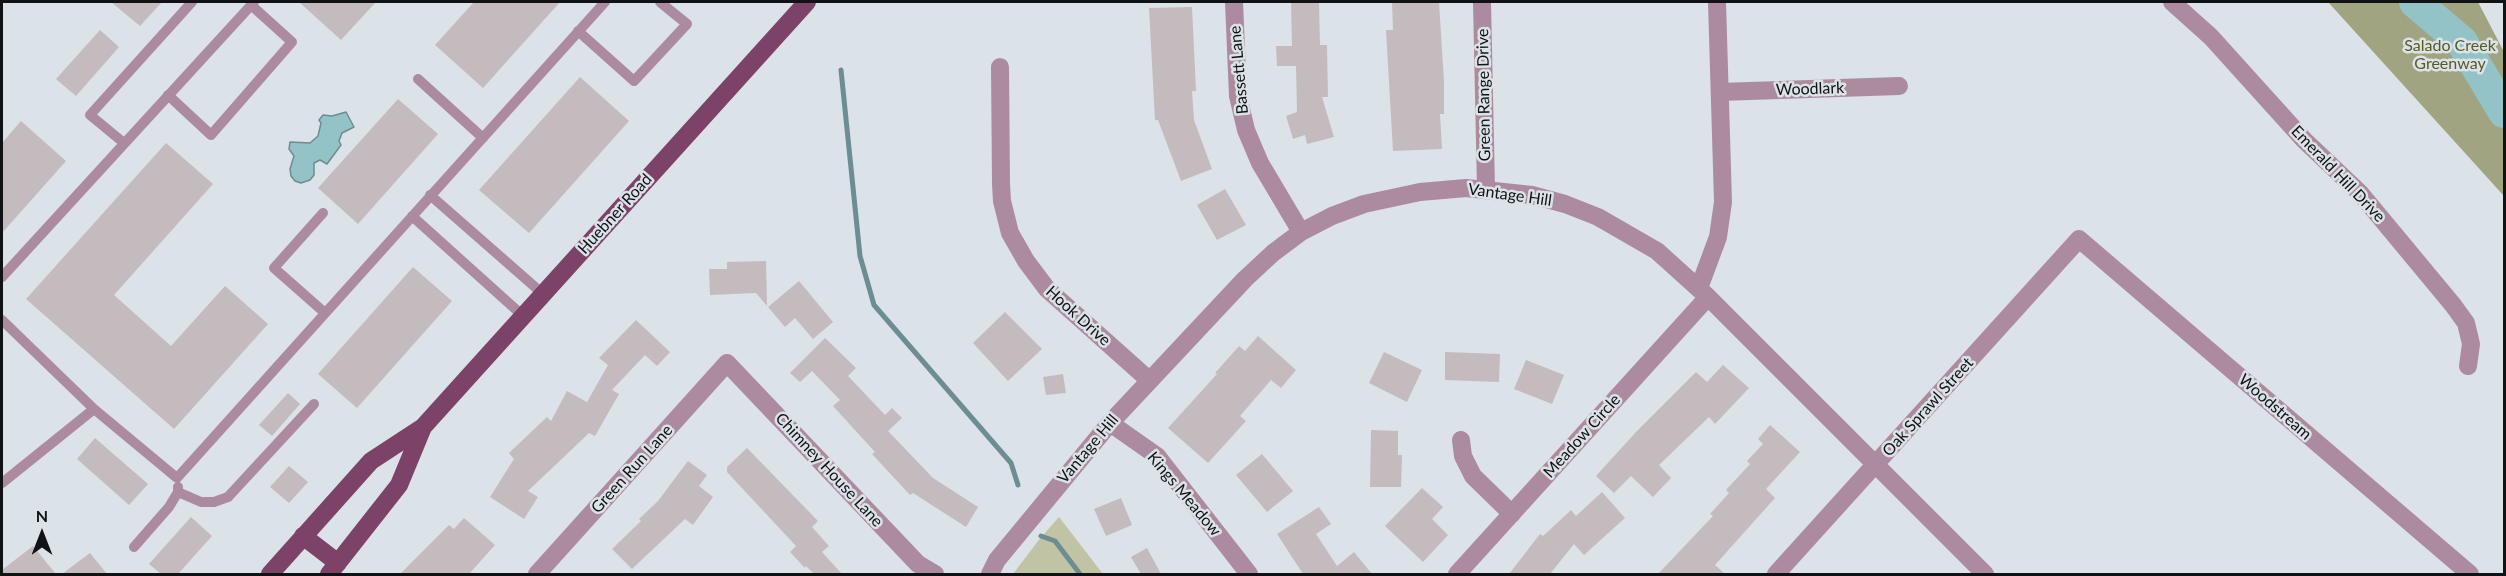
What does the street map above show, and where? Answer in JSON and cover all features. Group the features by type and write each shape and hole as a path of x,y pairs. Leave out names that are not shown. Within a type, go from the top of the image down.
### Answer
{"main road":[{"name":"Huebner Road","path":"270,574 371,461 423,427 807,2"},
{"name":"Huebner Road","path":"333,569 399,485 423,427"},
{"path":"303,537 333,569"}],"street":[{"name":"Bassett Lane","path":"1234,2 1238,96 1244,122 1260,163 1301,232"},
{"name":"Green Range Drive","path":"1482,2 1486,189"},
{"name":"Meadow Circle","path":"1457,574 1512,514 1704,292 1722,220 1723,202 1717,2"},
{"name":"Emerald Hill Drive","path":"2172,2 2211,37 2304,140 2360,193 2440,288 2466,323 2471,344 2468,366"},
{"name":"Hook Drive","path":"1000,67 1002,201 1010,233 1026,261 1047,289 1149,380"},
{"name":"Woodlark","path":"1720,92 1899,86"},
{"name":"Vantage Hill","path":"990,574 997,560 1110,423 1149,380 1245,279 1301,232 1332,216 1397,195 1432,190 1486,189 1532,195 1565,204 1598,217 1657,251 1704,292 1985,574"},
{"name":"Oak Sprawl Street","path":"1776,574 2079,240"},
{"name":"Woodstream","path":"2079,240 2470,574"},
{"name":"Green Run Lane","path":"537,574 727,363"},
{"name":"Chimney House Lane","path":"727,363 918,564 935,574"},
{"name":"Kings Meadow","path":"1110,423 1157,456 1249,574"},
{"path":"1461,440 1463,456 1473,476 1512,514"}],"lane":[{"path":"124,143 90,115 192,2"},
{"path":"134,548 169,507 178,492 177,478 605,2"},
{"path":"578,31 634,81 687,24 660,2"},
{"path":"2,277 124,143 252,3 292,42 211,135 168,95"},
{"path":"418,79 483,138"},
{"path":"430,195 543,294"},
{"path":"323,213 274,268 325,313"},
{"path":"412,216 522,315"},
{"path":"2,320 94,409 177,478"},
{"path":"178,492 201,502 214,502 228,497 314,404"},
{"path":"2,483 94,409"}],"green space":[{"name":"Salado Creek Greenway","path":"2328,2 2478,2 2504,52 2504,196"},
{"path":"1059,517 1103,574 1013,574 1038,541"}],"water":[{"path":"346,112 354,127 342,133 339,141 341,145 327,164 320,160 314,163 314,175 310,180 301,183 295,181 290,169 294,156 289,149 290,142 310,143 318,136 321,123 319,120 323,115 332,116"}],"building":[{"path":"111,2 162,2 140,26"},
{"path":"299,2 376,2 341,40"},
{"path":"474,2 560,2 483,88 435,45"},
{"path":"1291,2 1319,2 1320,45 1327,45 1328,97 1322,97 1334,137 1307,144 1305,135 1293,139 1286,116 1297,112 1296,66 1277,66 1276,46 1292,46"},
{"path":"1392,2 1439,2 1444,82 1444,114 1440,114 1442,149 1393,151 1386,30 1393,30"},
{"path":"1192,7 1196,91 1192,91 1194,120 1212,169 1181,181 1158,120 1155,120 1149,8"},
{"path":"100,30 119,47 76,96 56,79"},
{"path":"580,77 629,121 529,233 479,190"},
{"path":"398,99 438,134 358,224 318,188"},
{"path":"21,121 66,161 2,233 2,143"},
{"path":"166,143 213,184 114,295 171,346 225,286 268,324 174,429 26,299"},
{"path":"1225,189 1246,225 1217,240 1197,205"},
{"path":"766,261 767,306 756,293 710,295 709,269 727,269 727,262"},
{"path":"413,267 452,301 357,408 318,374"},
{"path":"799,281 833,322 813,339 795,318 785,327 768,307"},
{"path":"1005,312 1042,349 1008,381 973,343"},
{"path":"636,320 670,352 657,366 645,355 612,390 619,394 595,436 589,433 528,491 538,497 524,519 490,497 514,459 509,453 547,417 551,421 567,391 587,402 608,365 599,358"},
{"path":"1258,336 1296,370 1281,388 1271,380 1240,416 1246,421 1208,463 1168,428 1239,346 1245,351"},
{"path":"825,338 856,368 848,376 885,415 892,408 902,418 888,431 933,478 978,507 966,527 913,493 910,495 872,454 875,452 833,406 840,400 812,371 800,382 790,373"},
{"path":"1384,352 1422,370 1407,402 1369,383"},
{"path":"1445,352 1500,354 1499,382 1445,380"},
{"path":"1526,360 1564,375 1552,404 1514,389"},
{"path":"1723,365 1749,388 1715,424 1709,417 1659,465 1671,478 1653,497 1631,476 1614,493 1596,476 1696,372 1707,382"},
{"path":"1063,374 1066,393 1046,395 1043,377"},
{"path":"288,393 300,404 272,436 259,425"},
{"path":"1770,425 1800,452 1766,489 1775,498 1715,565 1725,574 1658,574 1713,516 1710,514 1729,493 1726,490 1750,464 1747,461 1763,444 1758,439"},
{"path":"1371,430 1398,431 1398,455 1402,455 1401,487 1370,487"},
{"path":"95,438 148,484 129,505 77,459"},
{"path":"747,448 818,521 812,527 829,546 822,552 842,574 814,574 806,566 805,568 790,552 796,546 727,472 727,467"},
{"path":"1262,454 1293,491 1267,512 1236,475"},
{"path":"688,461 707,475 699,486 713,497 693,525 685,519 632,569 612,549 641,521 639,519 658,501"},
{"path":"289,466 308,482 289,503 270,487"},
{"path":"1422,488 1443,507 1432,519 1448,535 1423,562 1385,526"},
{"path":"1602,492 1625,518 1584,555 1574,544 1550,574 1509,574 1540,534 1543,536 1571,510 1576,516"},
{"path":"1121,498 1132,525 1106,536 1094,509"},
{"path":"1319,507 1331,524 1316,534 1337,566 1354,552 1372,574 1303,574 1277,534"},
{"path":"191,517 212,536 178,574 161,574 149,564"},
{"path":"464,518 495,545 469,574 400,574 449,525 454,529"},
{"path":"33,546 56,574 2,574 2,570"},
{"path":"1147,548 1161,574 1141,574 1131,557"},
{"path":"90,553 107,574 62,574"}],"waterway":[{"path":"2415,2 2462,42 2504,112"},
{"path":"841,70 860,256 874,305 1011,463 1018,485"},
{"path":"1041,536 1055,541 1080,574"}]}
